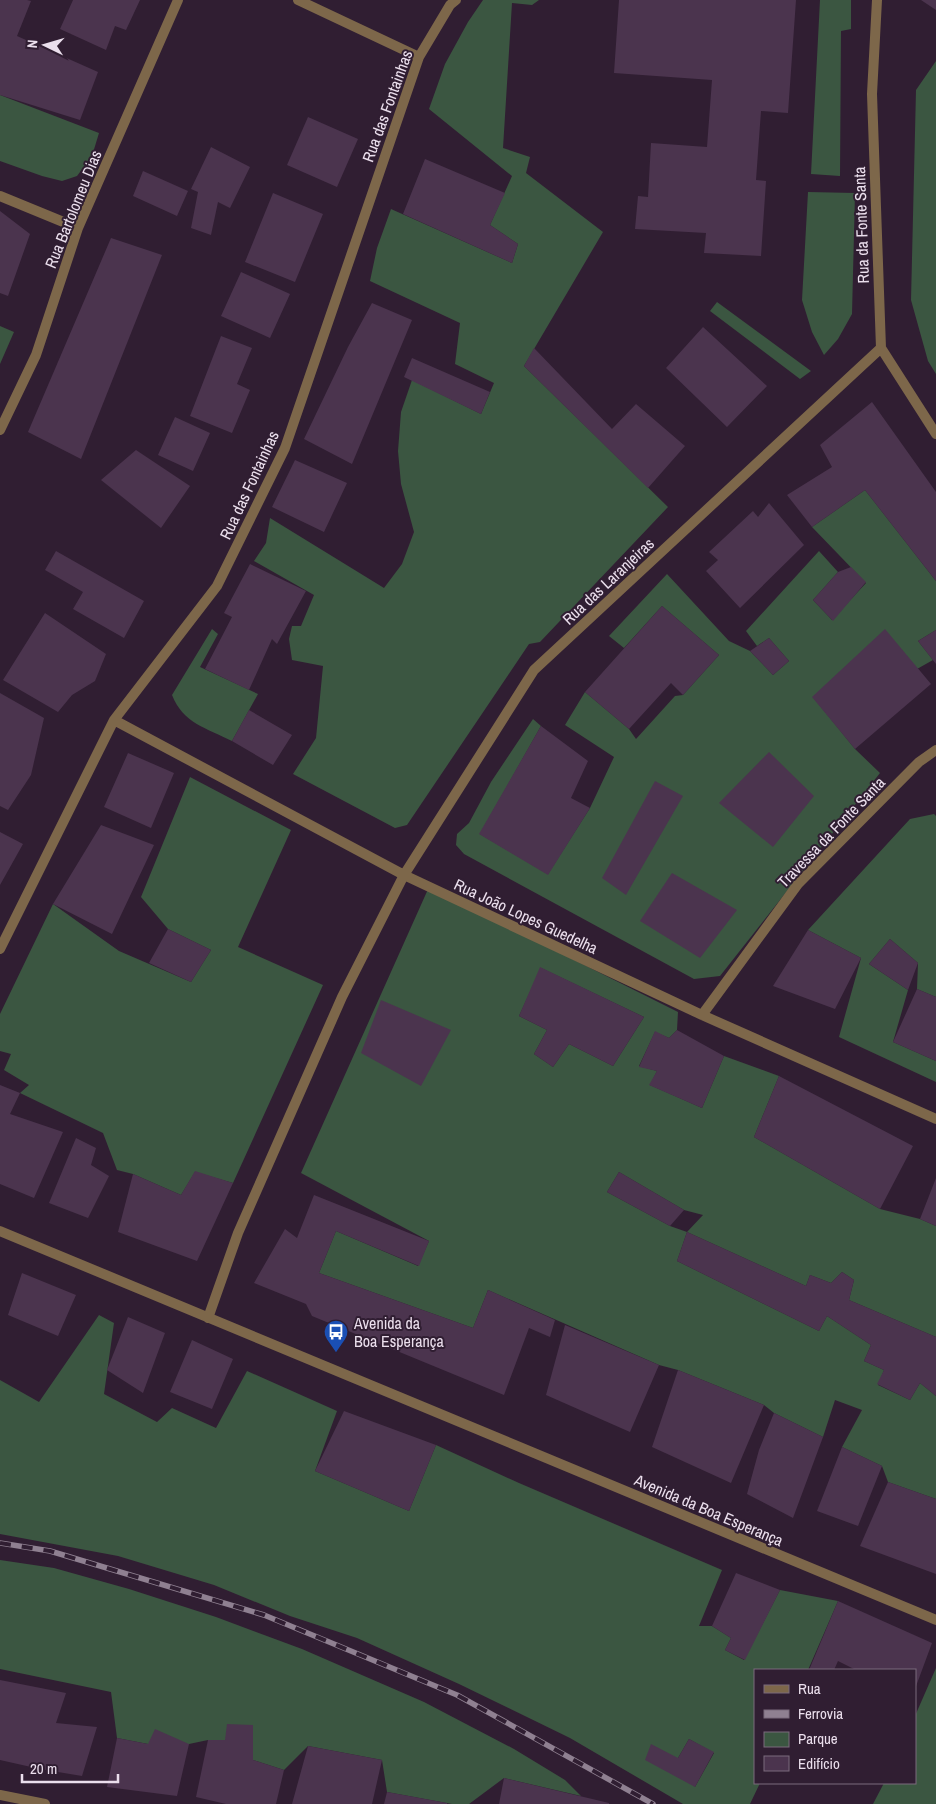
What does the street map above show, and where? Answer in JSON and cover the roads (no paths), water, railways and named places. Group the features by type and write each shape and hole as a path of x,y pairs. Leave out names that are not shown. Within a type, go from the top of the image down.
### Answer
{"street":[{"name":"Rua Bartolomeu Dias","path":"0,430 36,355 78,228 178,0"},
{"path":"298,0 419,57"},
{"name":"Rua das Fontainhas","path":"0,949 114,720 217,586 285,448 419,57 450,5 456,0"},
{"name":"Rua da Fonte Santa","path":"877,0 872,94 881,348"},
{"path":"0,196 78,228"},
{"path":"881,348 936,434"},
{"name":"Rua das Laranjeiras","path":"208,1318 238,1232 338,1006 404,875 534,670 881,348"},
{"name":"Rua João Lopes Guedelha","path":"114,720 404,875 702,1015 936,1119"},
{"name":"Travessa da Fonte Santa","path":"702,1015 798,884 919,762 936,750"},
{"name":"Avenida da Boa Esperança","path":"0,1231 936,1620"},
{"path":"0,1794 45,1804"}],"railway":[{"path":"0,1543 50,1551 264,1615 457,1695 653,1804"}],"place":[{"name":"Avenida da Boa Esperança","path":"336,1353"}]}
